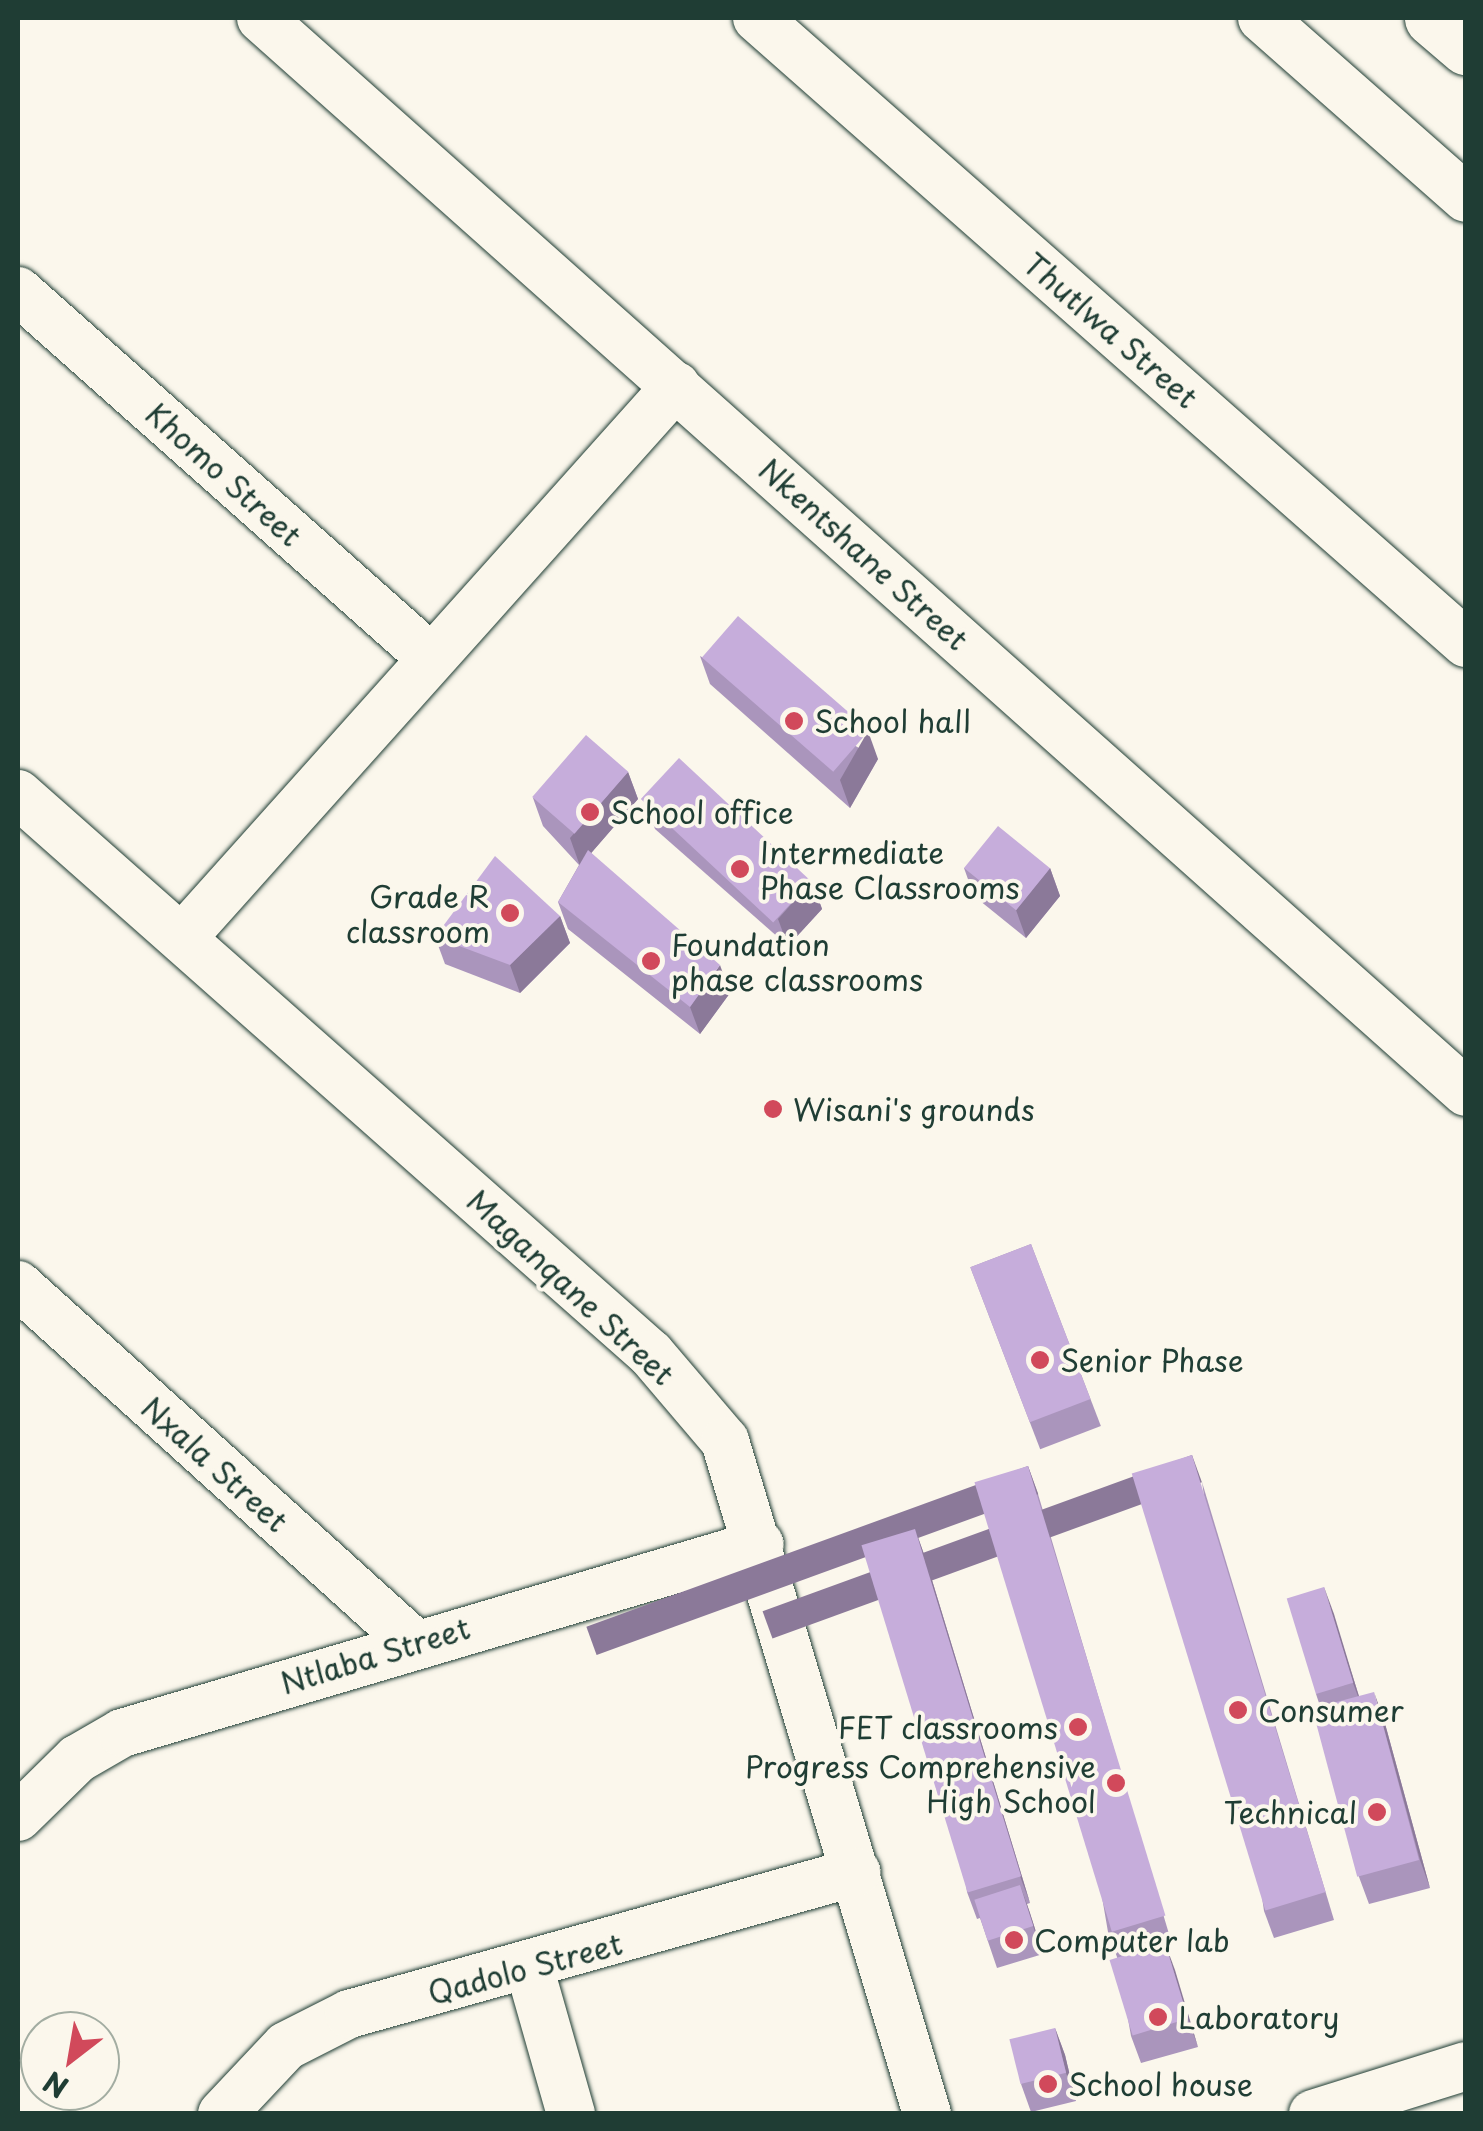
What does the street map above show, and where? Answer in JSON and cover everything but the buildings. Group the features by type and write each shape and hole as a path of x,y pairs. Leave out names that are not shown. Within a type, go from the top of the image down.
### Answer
{"street":[{"name":"Nkentshane Street","path":"261,18 1466,1092"},
{"name":"Thutlwa Street","path":"756,18 1466,643"},
{"path":"1262,18 1466,198"},
{"path":"1432,18 1466,48"},
{"name":"Khomo Street","path":"18,292 430,657"},
{"path":"182,938 676,386"},
{"name":"Maganqane Street","path":"22,809 182,938 651,1354 725,1441 760,1544 927,2114"},
{"name":"Nxala Street","path":"18,1285 413,1642"},
{"name":"Ntlaba Street","path":"27,1786 122,1733 413,1642 760,1544"},
{"name":"Qadolo Street","path":"222,2114 286,2046 349,2014 530,1970 856,1872"},
{"path":"530,1970 570,2114"},
{"path":"1312,2114 1466,2066"}],"place":[{"name":"School hall","path":"794,721"},
{"name":"School office","path":"590,812"},
{"name":"Intermediate Phase Classrooms","path":"740,869"},
{"name":"Grade R classroom","path":"510,913"},
{"name":"Foundation phase classrooms","path":"651,961"},
{"name":"Wisani's grounds","path":"773,1109"},
{"name":"Senior Phase","path":"1040,1360"},
{"name":"Consumer","path":"1238,1710"},
{"name":"FET classrooms","path":"1078,1727"},
{"name":"Progress Comprehensive High School","path":"1116,1783"},
{"name":"Technical","path":"1377,1812"},
{"name":"Computer lab","path":"1014,1940"},
{"name":"Laboratory","path":"1158,2017"},
{"name":"School house","path":"1048,2084"}]}
